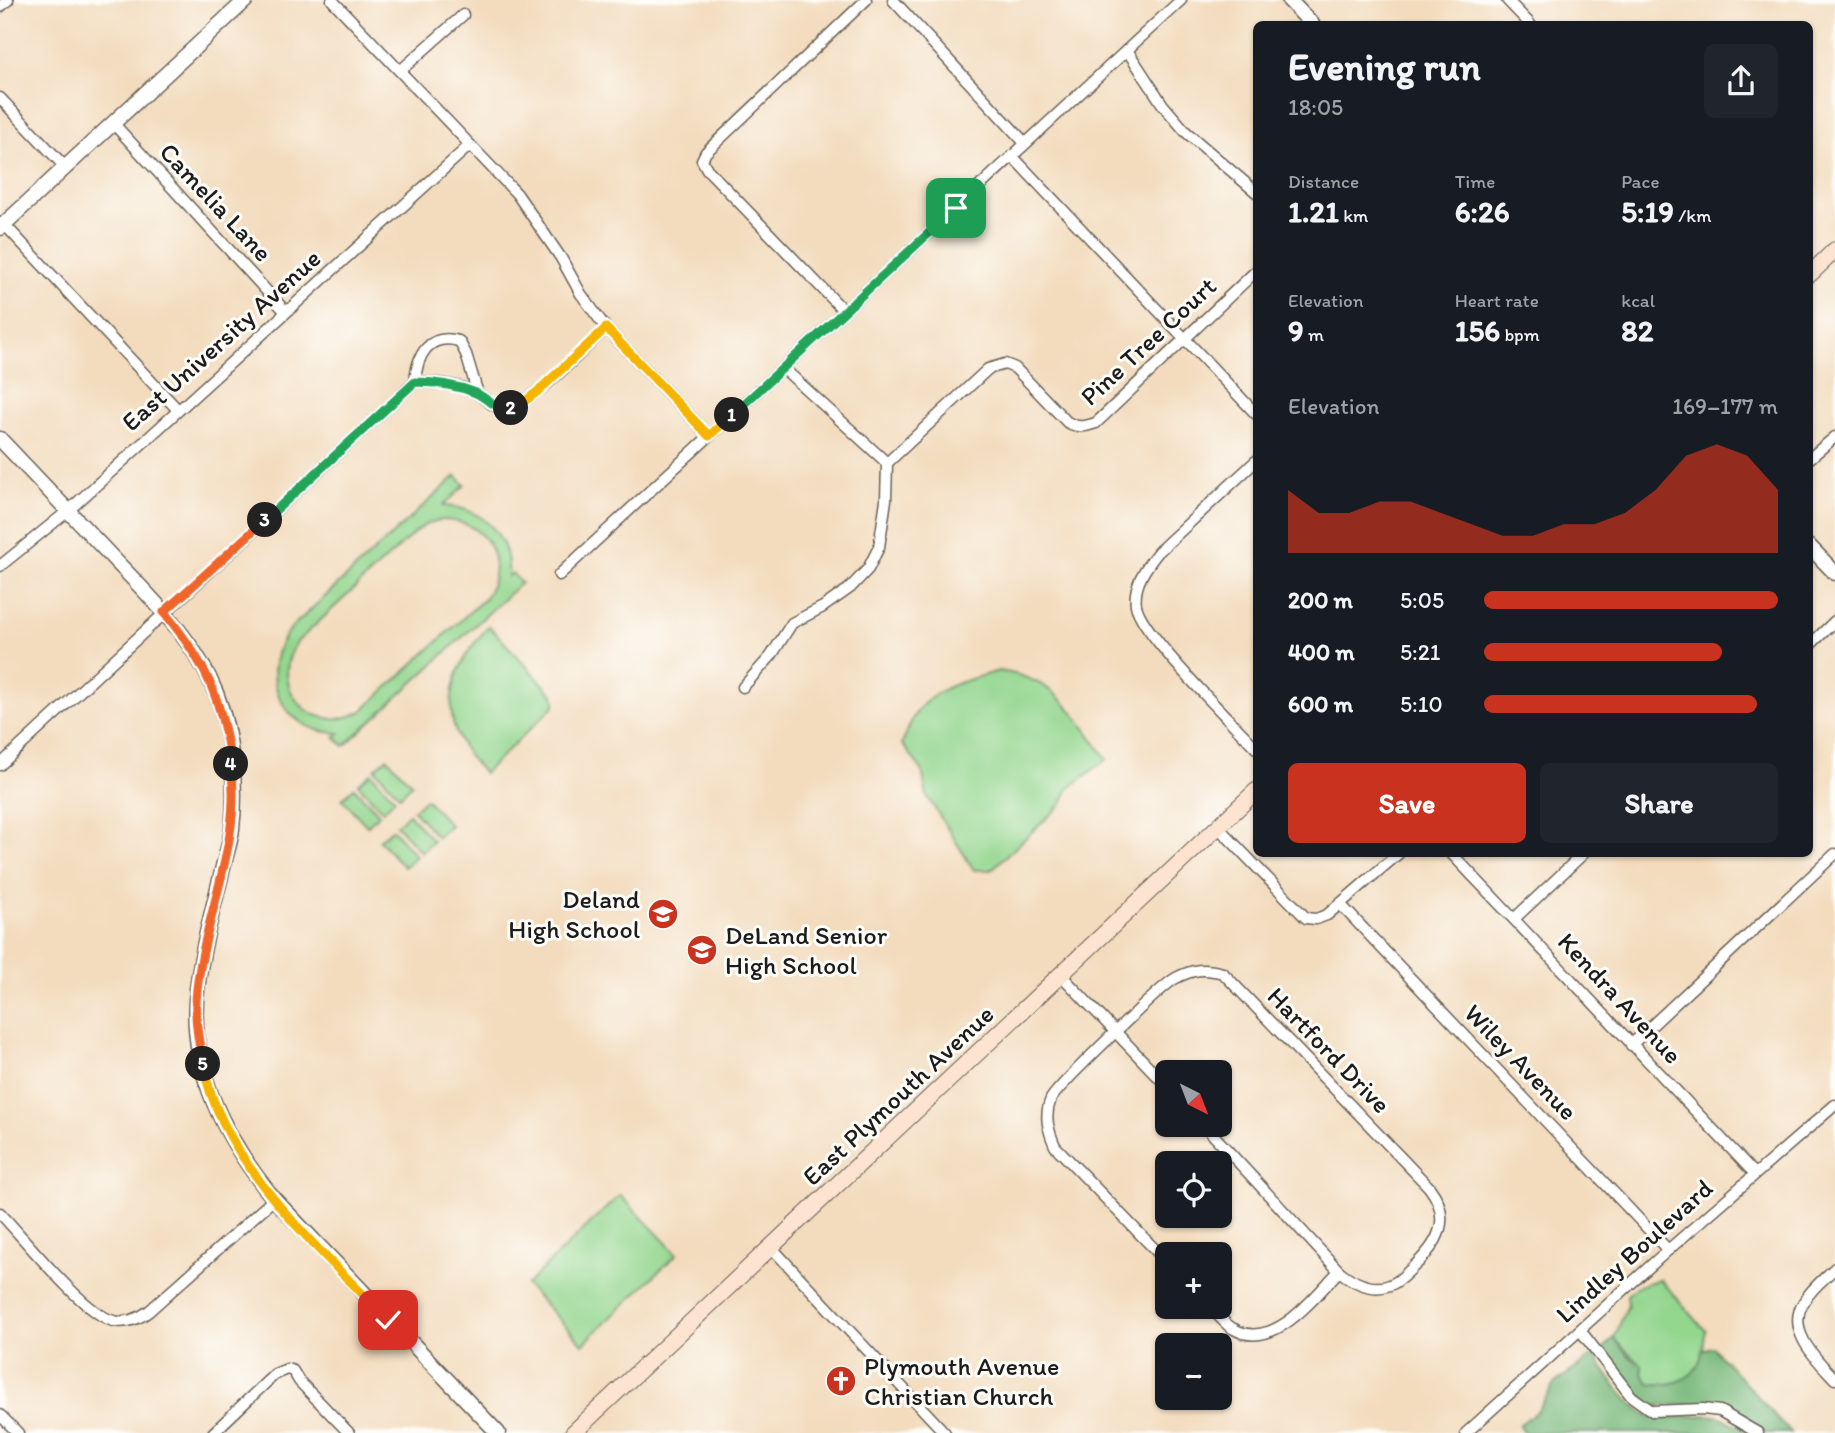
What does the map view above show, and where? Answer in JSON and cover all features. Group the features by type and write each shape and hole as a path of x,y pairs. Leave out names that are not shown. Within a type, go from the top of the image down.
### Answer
{"main road":[{"path":"1813,271 1835,250"},
{"name":"East Plymouth Avenue","path":"573,1433 1253,794"}],"street":[{"path":"0,7 8,0"},
{"path":"178,410 2,226 246,0"},
{"path":"332,0 517,194 561,258 580,294 606,328 709,436"},
{"path":"844,311 706,169 702,160 706,152 866,0"},
{"path":"893,0 1026,143"},
{"path":"559,575 1181,0"},
{"path":"1289,0 1309,21"},
{"path":"1507,0 1527,21"},
{"path":"400,71 463,16"},
{"path":"1127,50 1163,105 1186,132 1253,189"},
{"path":"0,98 65,167"},
{"name":"Camelia Lane","path":"113,123 285,311"},
{"name":"East University Avenue","path":"0,566 68,511 470,145"},
{"path":"1012,156 1253,411"},
{"name":"Pine Tree Court","path":"887,463 988,369 1005,364 1015,368 1067,422 1084,427 1096,423 1253,274"},
{"path":"415,382 433,382 478,394 491,404 506,409 516,406 553,378 606,328"},
{"path":"0,765 415,382 416,371 426,348 436,339 447,337 459,341 478,394"},
{"path":"743,687 771,656 792,623 823,607 850,588 868,569 879,547 886,500 887,463 783,368"},
{"path":"1813,455 1835,437"},
{"path":"0,439 164,612 202,664 216,694 227,735 232,770 232,831 207,934 197,989 196,1027 212,1098 227,1132 253,1173 274,1199 498,1433"},
{"path":"1253,464 1158,552 1145,569 1136,590 1136,607 1148,632 1253,745"},
{"path":"1813,550 1835,573"},
{"path":"1813,642 1835,621"},
{"path":"1219,828 1306,918 1316,919 1327,915 1395,857"},
{"path":"1632,1045 1835,854"},
{"name":"Kendra Avenue","path":"1454,857 1755,1174"},
{"path":"1514,919 1580,857"},
{"name":"Wiley Avenue","path":"1341,905 1668,1250"},
{"name":"Hartford Drive","path":"1155,1250 1055,1146 1048,1130 1047,1116 1052,1097 1116,1032 1173,979 1196,969 1223,973 1438,1198 1441,1227 1437,1238 1415,1266 1388,1286 1364,1286 1339,1271"},
{"path":"1062,976 1155,1073"},
{"name":"Lindley Boulevard","path":"1466,1433 1668,1250 1835,1105"},
{"path":"1216,1138 1339,1271 1280,1329 1265,1335 1247,1335 1232,1328 1223,1319"},
{"path":"0,1213 88,1308 114,1321 122,1321 143,1315 274,1199"},
{"path":"771,1247 945,1433"},
{"path":"1835,1268 1806,1297 1801,1306 1798,1325 1807,1349 1835,1379"},
{"path":"1580,1330 1631,1396 1652,1411 1720,1411 1758,1433"},
{"path":"213,1433 275,1374 287,1368 293,1371 299,1381 349,1433"},
{"path":"0,1415 18,1433"}],"green space":[{"path":"456,476 465,485 443,506 470,512 491,526 505,548 508,576 512,573 521,583 344,746 335,737 339,733 318,730 301,722 288,710 279,696 275,661 281,643 293,626","holes":["441,520 457,522 481,534 489,545 495,570 485,598 362,711 344,718 327,718 312,713 300,704 291,691 287,676 289,659 297,642 414,533 427,524"]},
{"path":"489,626 555,697 555,705 484,773 468,755 458,737 452,718 452,700 455,681 463,662"},
{"path":"999,671 1020,675 1051,691 1074,714 1107,759 1069,788 1061,805 991,870 974,870 927,796 922,770 902,744 919,709 936,694 956,684"},
{"path":"387,758 412,784 400,796 375,769"},
{"path":"371,773 395,799 383,811 358,784"},
{"path":"354,788 379,814 367,826 342,799"},
{"path":"426,799 450,825 437,837 413,810"},
{"path":"409,814 433,841 421,852 396,825"},
{"path":"392,829 416,856 404,867 379,840"},
{"path":"620,1195 677,1254 583,1344 526,1285"},
{"path":"1660,1279 1706,1331 1701,1359 1693,1373 1680,1381 1656,1385 1649,1384 1642,1374 1642,1366 1614,1338 1628,1305 1627,1295 1636,1287"},
{"path":"1614,1338 1630,1357 1642,1365 1642,1374 1649,1383 1658,1384 1684,1379 1696,1368 1702,1350 1712,1347 1791,1433 1766,1433 1722,1406 1654,1406 1635,1392 1603,1349"},
{"path":"1594,1355 1625,1397 1649,1416 1720,1417 1748,1433 1524,1433 1519,1425 1537,1411 1555,1383"}],"place":[{"name":"Deland High School","path":"663,914"},
{"name":"DeLand Senior High School","path":"702,950"},
{"name":"Plymouth Avenue Christian Church","path":"841,1381"}],"route":[{"path":"388,1320 274,1199 253,1173 227,1132 212,1098 196,1027 196,1002 207,934 232,831 232,770 227,735 216,694 202,664 164,612 415,382 453,386 478,394 491,404 506,409 525,401 606,328 709,436 956,208"}]}
